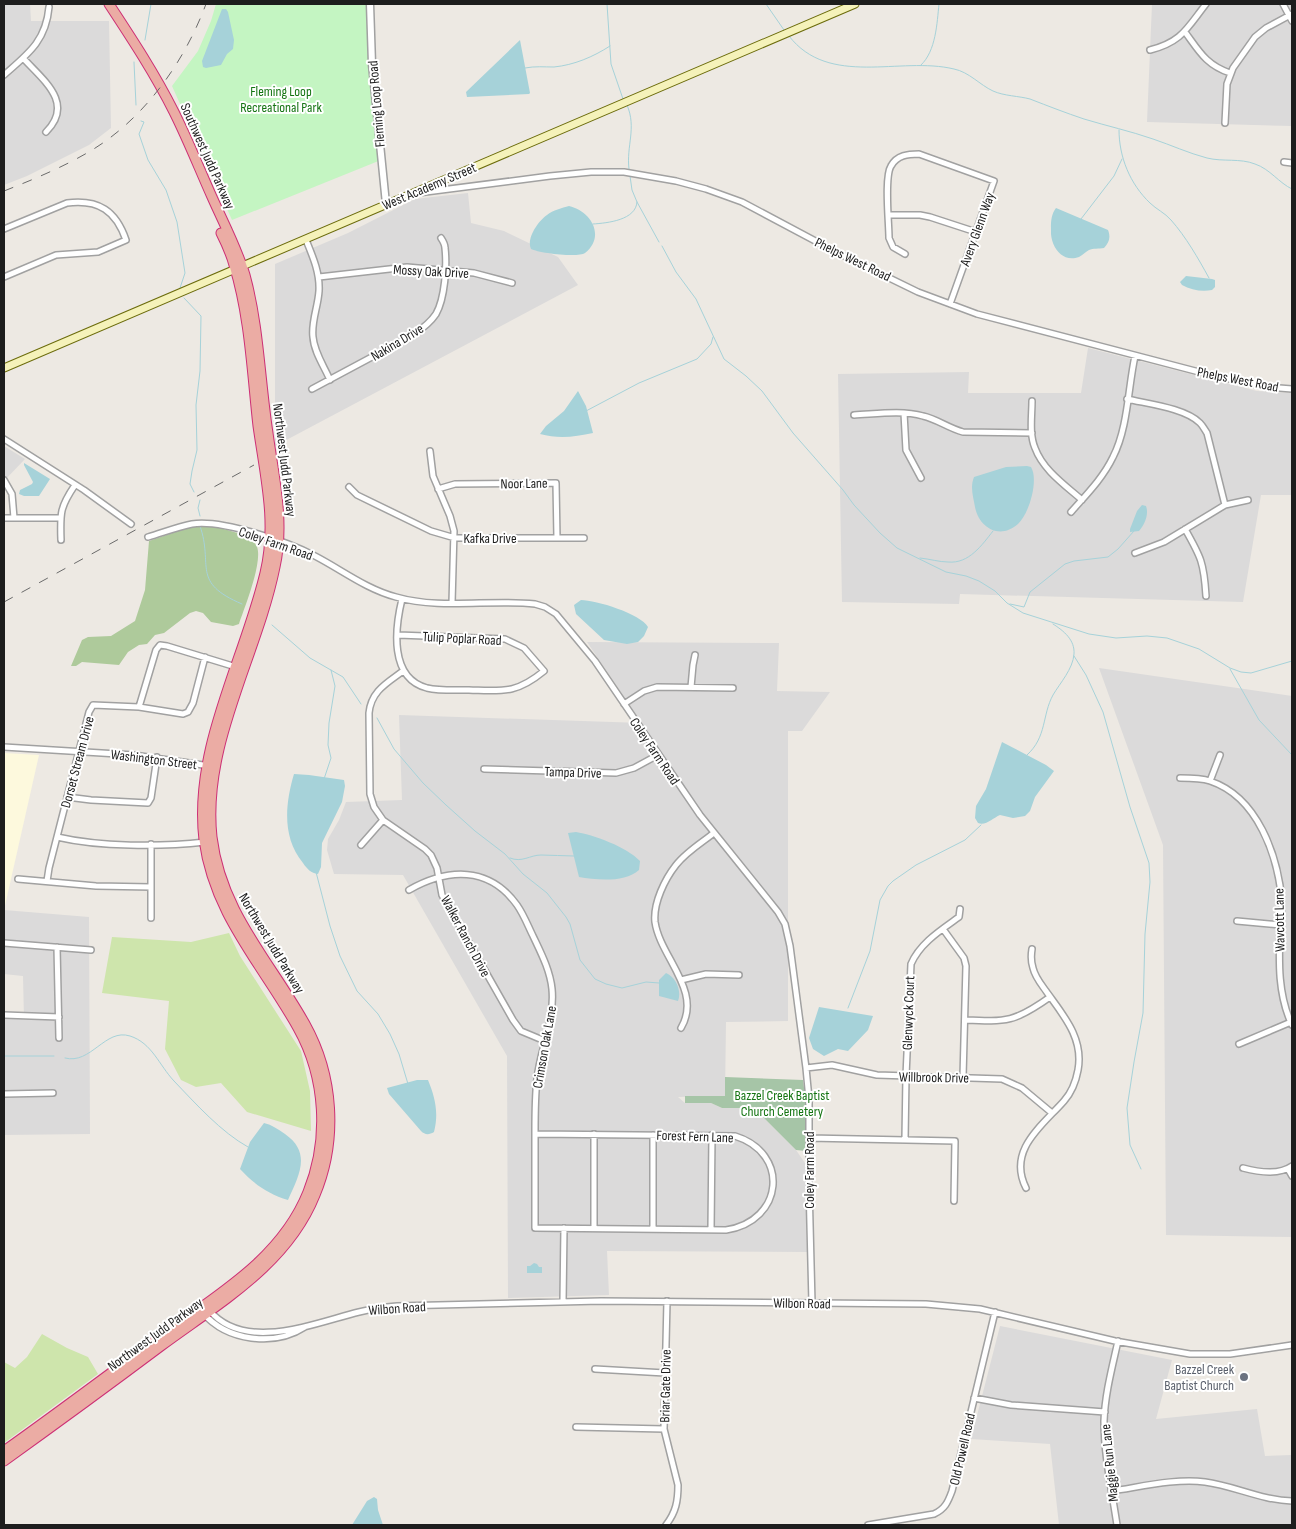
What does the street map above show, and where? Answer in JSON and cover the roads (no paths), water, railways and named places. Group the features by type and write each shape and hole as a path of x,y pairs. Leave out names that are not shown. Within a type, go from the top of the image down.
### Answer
{"highway":[{"name":"Southwest Judd Parkway","path":"109,4 156,79 186,136 239,268"},
{"name":"Northwest Judd Parkway","path":"4,1451 265,1268 296,1233 312,1204 322,1178 328,1150 330,1122 325,1076 312,1037 298,1011 240,922 222,880 214,851 211,823 210,766 220,744 272,580 278,504 254,319 239,268"},
{"name":"Northwest Judd Parkway","path":"4,1461 204,1309 259,1263 275,1246 293,1221 305,1198 313,1176 320,1149 322,1122 318,1083 307,1046 298,1028 227,915 213,880 205,842 203,806 213,739 275,540"}],"main road":[{"name":"West Academy Street","path":"4,368 413,194 563,127 855,4"}],"street":[{"name":"Fleming Loop Road","path":"370,4 372,64 386,204"},
{"path":"1150,50 1172,43 1185,32 1206,4"},
{"path":"1283,4 1291,15 1292,21"},
{"path":"4,75 38,43 44,33 48,18 48,8"},
{"path":"1225,123 1227,84 1230,73 1254,37 1266,28 1291,15"},
{"path":"1185,32 1208,62 1230,73"},
{"path":"23,58 54,93 58,103 58,114 46,132"},
{"name":"Avery Glenn Way","path":"905,254 893,247 889,238 888,176 891,166 899,158 908,154 919,154 994,180 950,304"},
{"path":"1284,162 1292,163"},
{"name":"Phelps West Road","path":"413,194 591,172 624,172 676,180 742,202 918,292 977,314 1135,356 1251,384 1292,388"},
{"path":"4,229 67,202 78,201 96,204 112,214 117,220 126,240 98,252 56,255 4,277"},
{"path":"889,215 920,215 976,232"},
{"name":"Nakina Drive","path":"312,390 424,328 436,314 440,304 445,270 446,246 441,238"},
{"path":"306,240 319,277 319,292 312,327 314,346 330,380"},
{"name":"Mossy Oak Drive","path":"319,277 407,267 474,273 512,283"},
{"path":"1071,512 1102,476 1114,456 1121,435 1135,356"},
{"path":"1127,399 1172,410 1192,418 1200,424 1207,433 1225,505"},
{"path":"1032,401 1034,447 1042,462 1082,500"},
{"path":"854,415 904,413 922,415 963,432 1032,433"},
{"path":"904,413 906,450 921,478"},
{"path":"4,439 131,524"},
{"path":"430,452 433,476 450,516 455,538 452,603"},
{"path":"4,480 12,494 14,518"},
{"name":"Noor Lane","path":"438,489 455,484 556,482 557,538"},
{"path":"61,540 60,518 62,506 75,485"},
{"name":"Kafka Drive","path":"349,487 357,495 431,531 455,538 584,538"},
{"path":"1134,553 1164,542 1225,505 1248,500"},
{"path":"4,518 60,518"},
{"name":"Coley Farm Road","path":"148,537 200,523 224,526 275,540 310,553 376,590 402,599 420,602 528,603 549,608 559,617 582,644 714,833 773,905 785,924 790,946 809,1099 812,1303"},
{"path":"1185,529 1200,554 1204,569 1206,596"},
{"path":"402,599 398,655 404,672"},
{"name":"Tulip Poplar Road","path":"398,635 505,639 524,648 544,671 524,685 509,691 430,689 416,683 404,672"},
{"path":"139,707 156,650 160,646 167,646 236,667"},
{"path":"692,687 695,655"},
{"name":"Dorset Stream Drive","path":"48,881 67,797 89,712 93,705 139,707 183,714 188,712 195,696 205,658"},
{"name":"Walker Ranch Drive","path":"404,672 376,692 369,708 370,794 374,807 383,820 428,852 436,863 442,895 513,1020 521,1030 537,1039 545,1041"},
{"path":"624,704 652,688 733,688"},
{"name":"Washington Street","path":"4,747 157,757 210,766"},
{"name":"Tampa Drive","path":"484,769 616,773 634,768 658,755"},
{"path":"1210,781 1220,755"},
{"path":"67,797 148,803 151,798 157,757"},
{"name":"Wavcott Lane","path":"1180,778 1210,781 1234,795 1248,807 1262,826 1270,845 1282,902 1280,984 1281,994 1292,1024"},
{"path":"361,845 383,820"},
{"path":"680,1028 686,1018 686,998 681,980 657,930 656,908 663,888 677,864 714,833"},
{"path":"57,837 99,843 180,844 205,842"},
{"path":"150,844 151,918"},
{"name":"Crimson Oak Lane","path":"409,890 439,876 458,874 484,879 504,890 518,906 544,959 550,981 552,1011 537,1078 535,1228"},
{"path":"18,879 96,886 151,887"},
{"name":"Glenwyck Court","path":"905,1139 911,964 915,954 922,946 959,917 960,909"},
{"path":"1236,921 1280,925"},
{"path":"943,929 964,958 966,966 963,1077"},
{"path":"4,943 91,950"},
{"path":"57,947 59,1038"},
{"path":"1026,1188 1022,1180 1022,1152 1027,1142 1066,1100 1076,1082 1080,1059 1073,1031 1035,974 1032,962 1032,949"},
{"path":"681,980 706,974 739,975"},
{"path":"965,1020 995,1021 1012,1019 1030,1011 1050,996"},
{"path":"4,1015 60,1017"},
{"path":"1239,1044 1292,1024"},
{"name":"Willbrook Drive","path":"806,1068 832,1065 877,1075 1002,1079 1022,1088 1052,1113"},
{"path":"4,1094 53,1093"},
{"name":"Forest Fern Lane","path":"535,1134 735,1136 744,1138 762,1152 768,1161 773,1180 767,1206 757,1217 743,1226 735,1228 535,1228"},
{"path":"594,1134 594,1228"},
{"path":"653,1134 653,1229"},
{"path":"711,1229 712,1135"},
{"path":"809,1138 955,1141 954,1200"},
{"path":"1243,1168 1260,1172 1290,1167 1292,1176"},
{"path":"563,1302 564,1228"},
{"name":"Wilbon Road","path":"204,1309 213,1324 230,1333 258,1338 285,1335 308,1325 380,1307 563,1302 812,1303 959,1306 995,1312 1118,1341 1190,1354 1230,1354 1292,1345"},
{"name":"Briar Gate Drive","path":"666,1525 673,1516 678,1495 678,1485 664,1430 667,1302"},
{"name":"Old Powell Road","path":"868,1525 929,1516 939,1512 945,1506 952,1491 995,1312"},
{"name":"Maggie Run Lane","path":"1117,1525 1104,1437 1105,1412 1118,1341"},
{"path":"595,1369 665,1373"},
{"path":"974,1398 1011,1405 1105,1412"},
{"path":"576,1427 664,1430"},
{"path":"1112,1491 1182,1481 1204,1481 1263,1498 1292,1501"}],"water":[{"path":"222,9 226,9 228,12 234,40 233,49 227,54 221,65 206,68 203,67 202,61"},
{"path":"520,40 530,93 467,97 466,92"},
{"path":"569,206 584,213 593,225 594,239 585,253 567,255 531,249 531,235 540,221 552,212"},
{"path":"1056,208 1108,230 1109,238 1106,246 1089,250 1079,257 1073,258 1068,258 1059,253 1051,234 1052,217"},
{"path":"1186,276 1215,280 1215,287 1212,290 1204,291 1189,288 1180,282"},
{"path":"578,391 586,406 593,433 566,437 540,434 546,426 564,411"},
{"path":"24,463 50,479 39,496 19,494 20,490 33,482"},
{"path":"1006,467 1031,467 1034,480 1032,497 1022,519 1011,529 1004,531 998,531 986,526 981,521 975,507 972,492 974,477"},
{"path":"1142,505 1146,506 1147,509 1145,522 1139,531 1130,532 1137,511"},
{"path":"581,600 607,605 637,617 648,627 644,636 638,642 627,644 604,640 576,614 574,605"},
{"path":"1002,742 1054,771 1035,797 1030,811 1025,816 1013,818 1000,815 987,823 981,824 975,818 976,806 986,789"},
{"path":"294,774 344,780 345,786 342,802 322,843 321,867 318,874 313,873 306,867 291,843 287,809"},
{"path":"576,832 619,846 640,861 639,870 626,877 610,880 579,877 568,833"},
{"path":"666,973 673,978 677,985 678,1001 659,996 659,980"},
{"path":"819,1007 873,1016 868,1030 848,1051 838,1049 824,1056 813,1049 809,1038"},
{"path":"417,1080 428,1080 434,1099 435,1125 434,1132 430,1134 421,1131 389,1094 387,1088"},
{"path":"264,1123 275,1127 293,1141 301,1157 299,1173 288,1200 262,1188 240,1169 250,1142"},
{"path":"534,1263 542,1267 542,1273 527,1273 527,1266"},
{"path":"374,1497 377,1499 383,1525 352,1525 367,1501"}],"waterway":[{"path":"145,40 151,4"},
{"path":"607,4 611,64 623,99"},
{"path":"766,4 784,30"},
{"path":"921,65 933,45 939,4"},
{"path":"789,36 805,52 824,61 845,66 933,66 954,69 970,76 997,93 1030,99 1084,119 1144,136 1207,158 1255,164 1292,189"},
{"path":"525,68 554,67 569,64 597,54 610,46"},
{"path":"134,62 136,105"},
{"path":"627,105 631,121 629,169"},
{"path":"141,121 144,122 139,134 148,160 166,190 177,222 185,273 180,288"},
{"path":"1119,130 1121,150 1131,179 1143,196 1169,218 1192,248 1209,278"},
{"path":"1081,219 1114,176 1122,159"},
{"path":"630,176 632,190 637,202 659,242"},
{"path":"593,224 606,223 627,217 632,213 637,202"},
{"path":"662,246 676,272 696,299 724,359 762,391 793,433 854,505 897,548 946,572 979,581 1023,613 1089,634 1116,638 1147,636 1167,638 1199,649 1230,668 1241,672 1251,673 1292,661"},
{"path":"184,298 201,316 200,371 196,405 197,450 190,484 194,492"},
{"path":"586,411 639,383 697,359 711,344 713,337"},
{"path":"200,500 198,508 200,516"},
{"path":"200,526 210,580 215,588 242,604"},
{"path":"920,558 945,562 962,560 969,557 993,531"},
{"path":"1010,604 1024,607 1030,592 1065,564 1074,561 1108,557 1134,531"},
{"path":"1027,755 1038,741 1053,695 1073,660 1074,649 1071,640 1053,624"},
{"path":"272,625 310,658 343,677 361,704"},
{"path":"1074,656 1086,675 1103,712 1130,807 1149,863 1150,882 1145,934 1143,1013 1127,1108 1130,1145 1141,1169"},
{"path":"1230,669 1259,720 1292,755"},
{"path":"324,779 331,758 328,745 329,723 335,686 331,670"},
{"path":"377,718 394,749 423,783 475,831 505,854 523,874 547,893 570,924 580,960 595,979 622,988 646,982 659,983"},
{"path":"848,1008 870,951 880,900 888,886 916,865 965,840 981,825"},
{"path":"510,858 518,860 537,855 574,856"},
{"path":"316,872 340,956 357,991 378,1014 390,1034 399,1054 408,1084"},
{"path":"65,1058 74,1059 83,1056 113,1037 121,1035 138,1039 150,1049 174,1081 209,1117 228,1134 248,1147"},
{"path":"4,1056 54,1056"}],"railway":[{"path":"4,191 46,174 87,153 126,125 159,89 173,69 186,48 206,4"},
{"path":"4,602 254,465"}],"place":[{"name":"Bazzel Creek Baptist Church","path":"1244,1377"}],"park label":[{"name":"Fleming Loop Recreational Park","path":"281,99"},
{"name":"Bazzel Creek Baptist Church Cemetery","path":"782,1104"}]}
